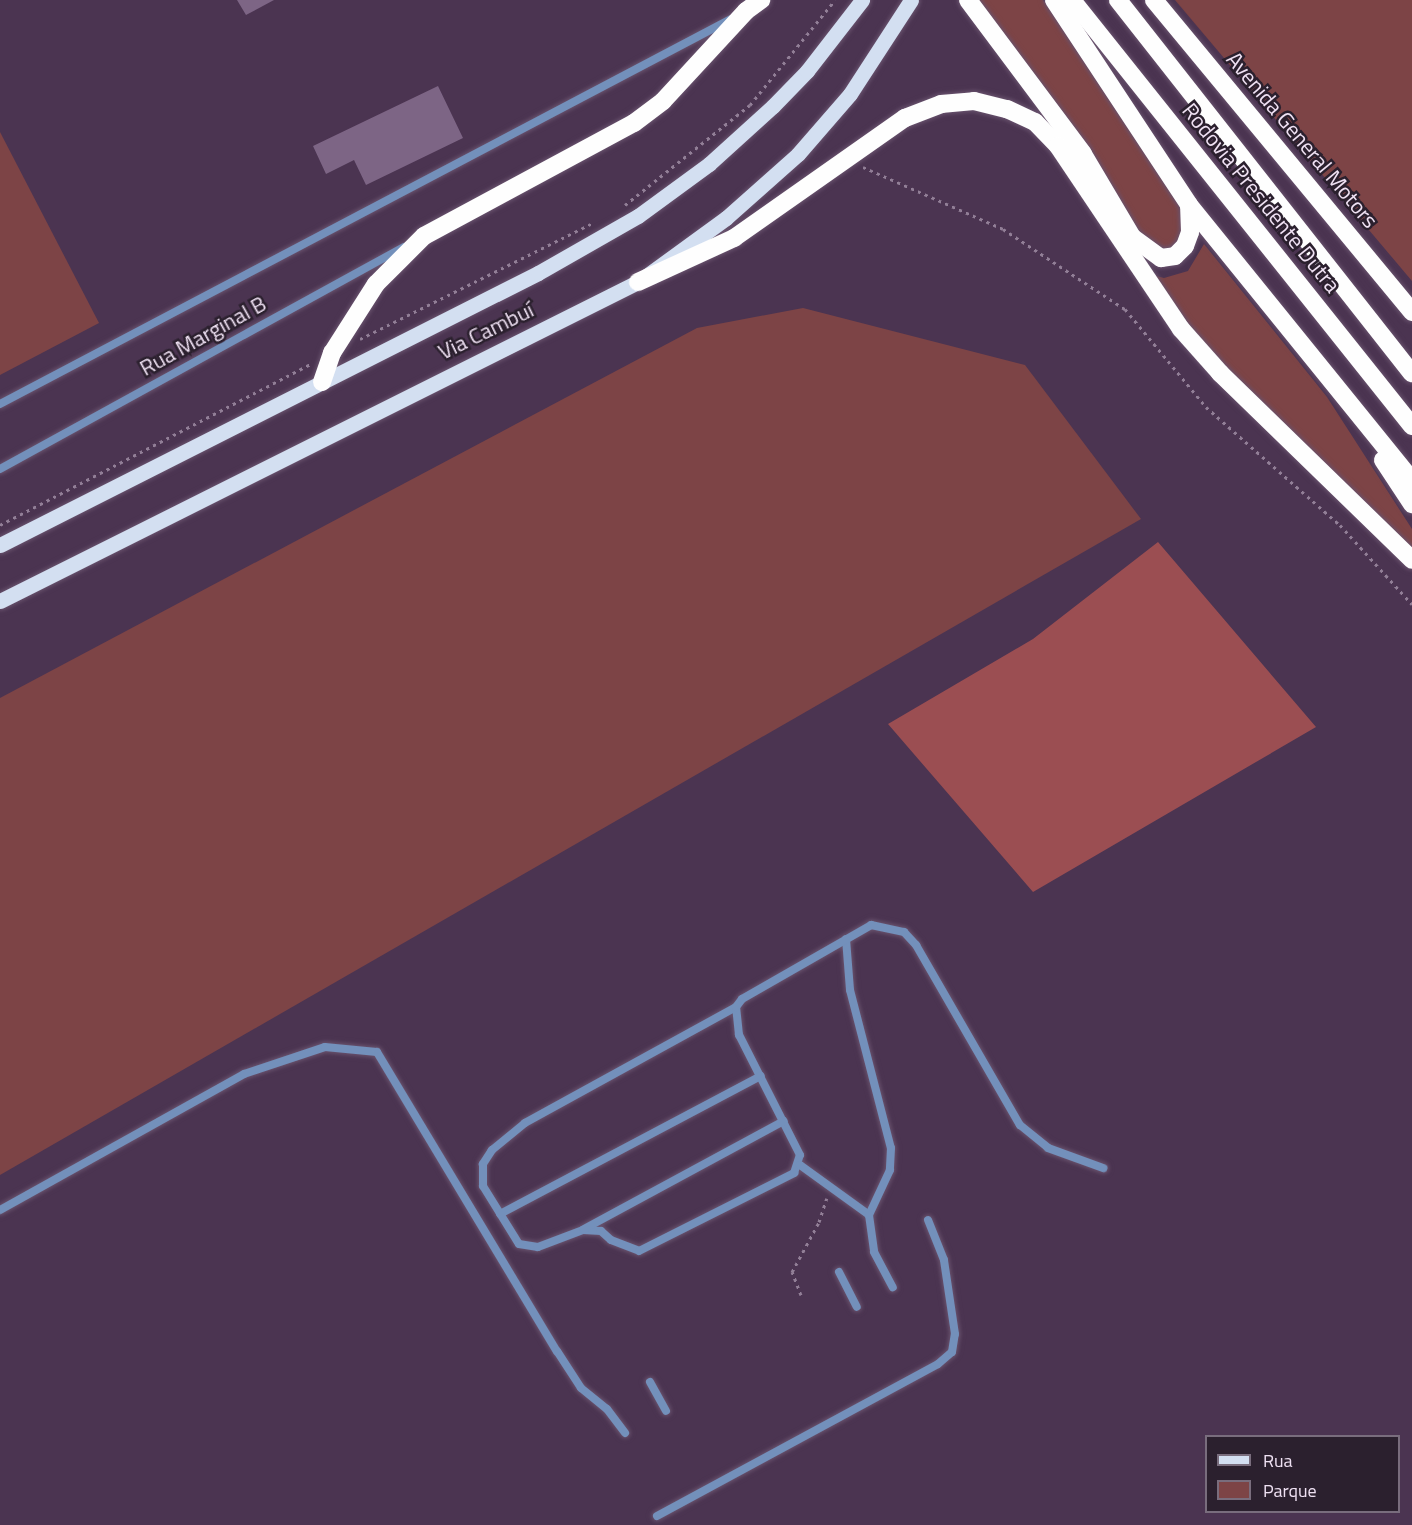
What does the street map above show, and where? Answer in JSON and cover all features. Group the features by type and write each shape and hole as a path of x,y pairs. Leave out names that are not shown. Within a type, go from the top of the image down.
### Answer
{"highway":[{"path":"968,0 1083,154 1132,237 1161,258 1175,256 1185,246 1190,232 1189,205"},
{"path":"1054,0 1189,205 1412,480"},
{"name":"Rodovia Presidente Dutra","path":"1072,0 1412,426"},
{"name":"Rodovia Presidente Dutra","path":"1118,0 1412,373"},
{"name":"Avenida General Motors","path":"1154,0 1412,312"},
{"path":"322,382 332,353 376,284 424,236 634,123 663,101 754,5"},
{"path":"638,282 734,238 905,118 940,104 974,101 1007,109 1035,122 1058,146 1181,328 1204,356 1412,560"},
{"path":"1326,373 1412,504"}],"main road":[{"name":"Via Cambuí","path":"0,545 538,273 638,216 710,164 772,106 807,71 862,0"},
{"name":"Via Cambuí","path":"0,601 638,282 726,218 798,154 850,94 899,24 911,0"}],"lane":[{"path":"0,404 754,5"},
{"name":"Rua Marginal B","path":"0,469 424,236"},
{"path":"583,1230 601,1231 639,1251 794,1173 800,1165 800,1155 735,1025 736,1007 741,999 871,925 904,932 916,945 1020,1125 1048,1148 1103,1168"},
{"path":"846,939 850,990 891,1148 890,1170 869,1215 874,1252 893,1287"},
{"path":"736,1007 525,1123 492,1150 483,1164 483,1186 519,1244 527,1247 583,1230 784,1121"},
{"path":"0,1210 244,1074 325,1047 377,1052 581,1388 607,1409 625,1433"},
{"path":"500,1214 760,1077"},
{"path":"800,1165 869,1215"},
{"path":"657,1516 938,1364 952,1352 955,1334 944,1260 928,1220"},
{"path":"839,1272 857,1306"},
{"path":"650,1382 666,1411"}],"path":[{"path":"619,210 754,99 835,0"},
{"path":"848,159 906,189 1003,229 1125,309 1206,407 1340,525 1412,604"},
{"path":"0,525 332,353 597,220"},
{"path":"801,1295 792,1272 819,1222 830,1188"}],"green space":[{"path":"975,0 1043,0 1189,205 1185,246 1149,252"},
{"path":"1175,0 1412,0 1412,281"},
{"path":"0,132 99,323 0,375"},
{"path":"1204,244 1327,397 1412,529 1412,556 1221,371 1152,275 1164,278 1188,271"},
{"path":"803,308 1025,365 1141,519 0,1175 0,698 697,328"}],"shaded area":[{"path":"1158,542 1316,727 1033,892 888,724 1033,639"}],"building":[{"path":"237,0 274,0 246,15"},
{"path":"438,86 463,138 366,185 354,160 326,174 313,146"}]}
